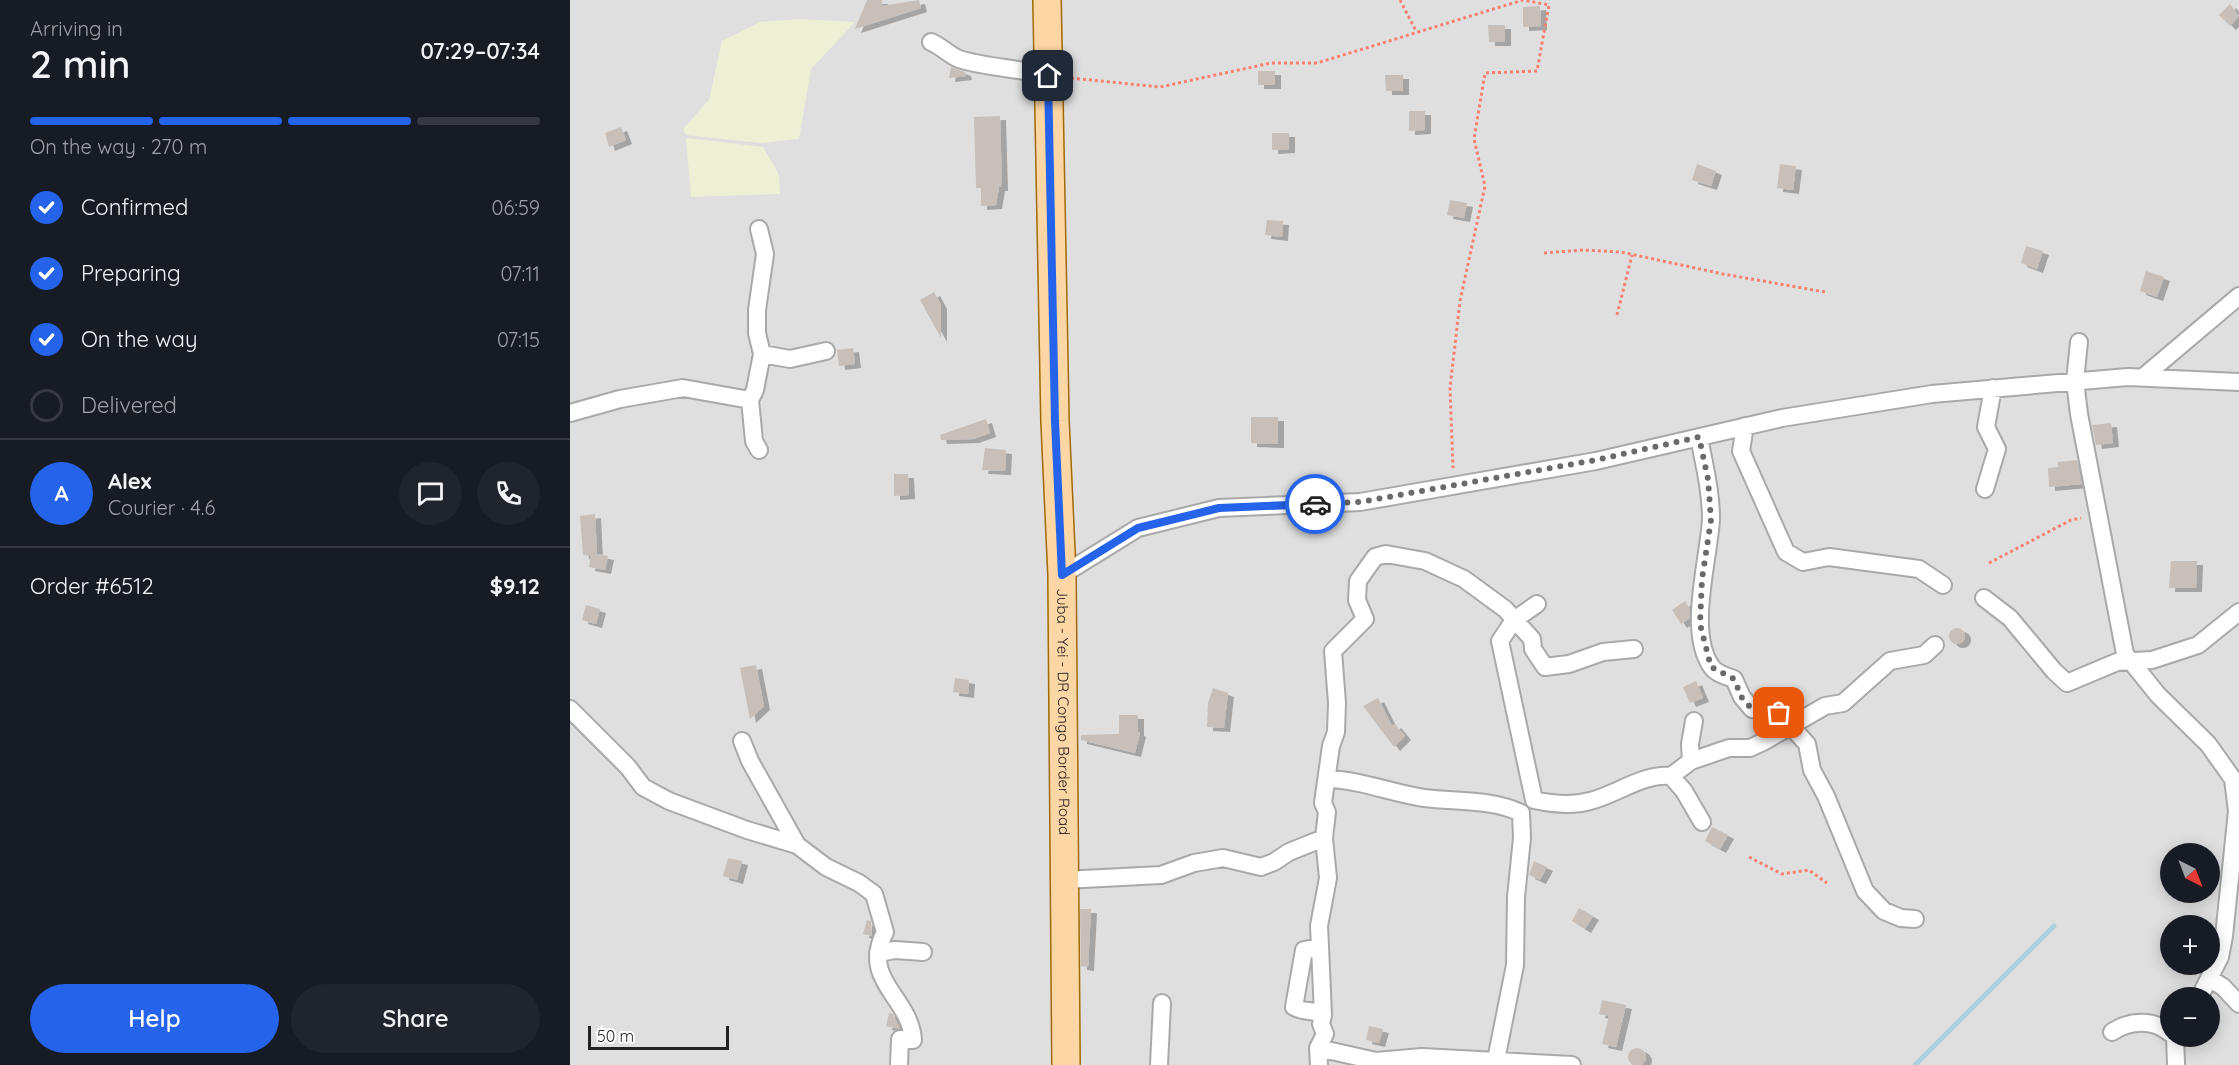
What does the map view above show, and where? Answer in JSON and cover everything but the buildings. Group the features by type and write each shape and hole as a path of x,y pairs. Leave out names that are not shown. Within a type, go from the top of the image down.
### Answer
{"main road":[{"name":"Juba - Yei - DR Congo Border Road","path":"1047,0 1055,421 1062,575 1066,1065"}],"street":[{"path":"931,42 957,58 977,64 1027,70 1048,76"},
{"path":"759,229 765,254 759,287 757,333 762,354 755,390 750,400 754,441 759,450"},
{"path":"2142,378 2239,296"},
{"path":"2079,342 2075,381 2098,515 2115,588 2125,654 2158,695 2208,744 2233,779 2237,811 2224,936 2220,957 2204,987"},
{"path":"762,354 790,359 825,351"},
{"path":"1062,575 1138,528 1219,508 1360,502 1596,460 1745,426 1932,394 2075,381 2142,378 2239,382"},
{"path":"570,413 620,399 683,388 750,400"},
{"path":"1985,489 1996,449 1986,427 1994,388"},
{"path":"1745,426 1742,451 1786,552 1803,562 1829,557 1919,569 1943,585"},
{"path":"1699,437 1708,479 1711,520 1699,612 1707,658 1717,672 1734,679 1742,698 1752,709 1779,713 1807,744 1812,770 1826,796 1865,891 1884,911 1901,918 1915,919"},
{"path":"1319,1065 1318,1048 1325,1034 1321,1024 1323,1015 1319,926 1328,878 1324,838 1327,812 1323,802 1331,746 1336,732 1337,703 1333,651 1365,619 1358,600 1358,581 1375,557 1386,554 1425,561 1443,568 1483,592 1523,626 1532,639 1533,649 1545,667 1569,664 1603,652 1634,649"},
{"path":"1984,598 2010,618 2054,671 2067,683 2117,662 2152,660 2198,645 2239,612"},
{"path":"1537,604 1514,620 1500,641 1534,800 1556,804 1580,803 1656,777 1671,776 1691,762 1729,748 1750,748 1825,706 1843,703 1890,661 1924,655 1935,645"},
{"path":"570,709 628,767 643,787 669,801 747,830 797,845 826,867 859,883 874,894 885,932 877,948 880,973 912,1029 913,1040 900,1039 899,1065"},
{"path":"1691,762 1690,744 1694,721"},
{"path":"742,741 750,761 797,845"},
{"path":"1671,776 1684,791 1702,822"},
{"path":"1328,779 1373,785 1423,798 1496,804 1521,813 1515,965 1496,1063"},
{"path":"1064,880 1161,875 1194,863 1223,858 1261,867 1289,852 1324,838"},
{"path":"1320,947 1304,950 1294,1008 1303,1012 1317,1011 1323,1015"},
{"path":"878,953 895,950 923,952"},
{"path":"2209,978 2223,987 2239,1004"},
{"path":"1158,1065 1162,1003"},
{"path":"2112,1032 2127,1023 2160,1025"},
{"path":"2175,1047 2176,1063"},
{"path":"1318,1048 1376,1060 1422,1057 1496,1063 1572,1065"}],"path":[{"path":"1400,0 1416,31"},
{"path":"1048,76 1160,87 1271,63 1317,63 1523,0 1549,5"},
{"path":"1454,484 1450,388 1460,301 1485,186 1474,139 1485,73 1537,71 1550,0"},
{"path":"1544,254 1582,250 1632,255 1825,292"},
{"path":"1617,315 1632,255"},
{"path":"1989,563 2071,520 2098,515"},
{"path":"1749,857 1782,874 1809,870 1827,883"}],"shaded area":[{"path":"570,0 2239,0 2239,1065 570,1065"}],"green space":[{"path":"800,19 855,22 811,69 799,139 762,143 686,135 683,129 709,100 722,41 760,22"},
{"path":"686,138 763,147 779,175 780,194 691,197"}],"waterway":[{"path":"1915,1065 2054,926"}],"way so far":[{"path":"1315,504 1360,502 1484,478 1596,460 1699,437 1708,479 1711,520 1699,612 1707,658 1711,667 1717,672 1734,679 1741,689 1742,698 1752,709 1779,713"}],"route":[{"path":"1048,76 1055,421 1062,575 1138,528 1219,508 1315,504"}]}
